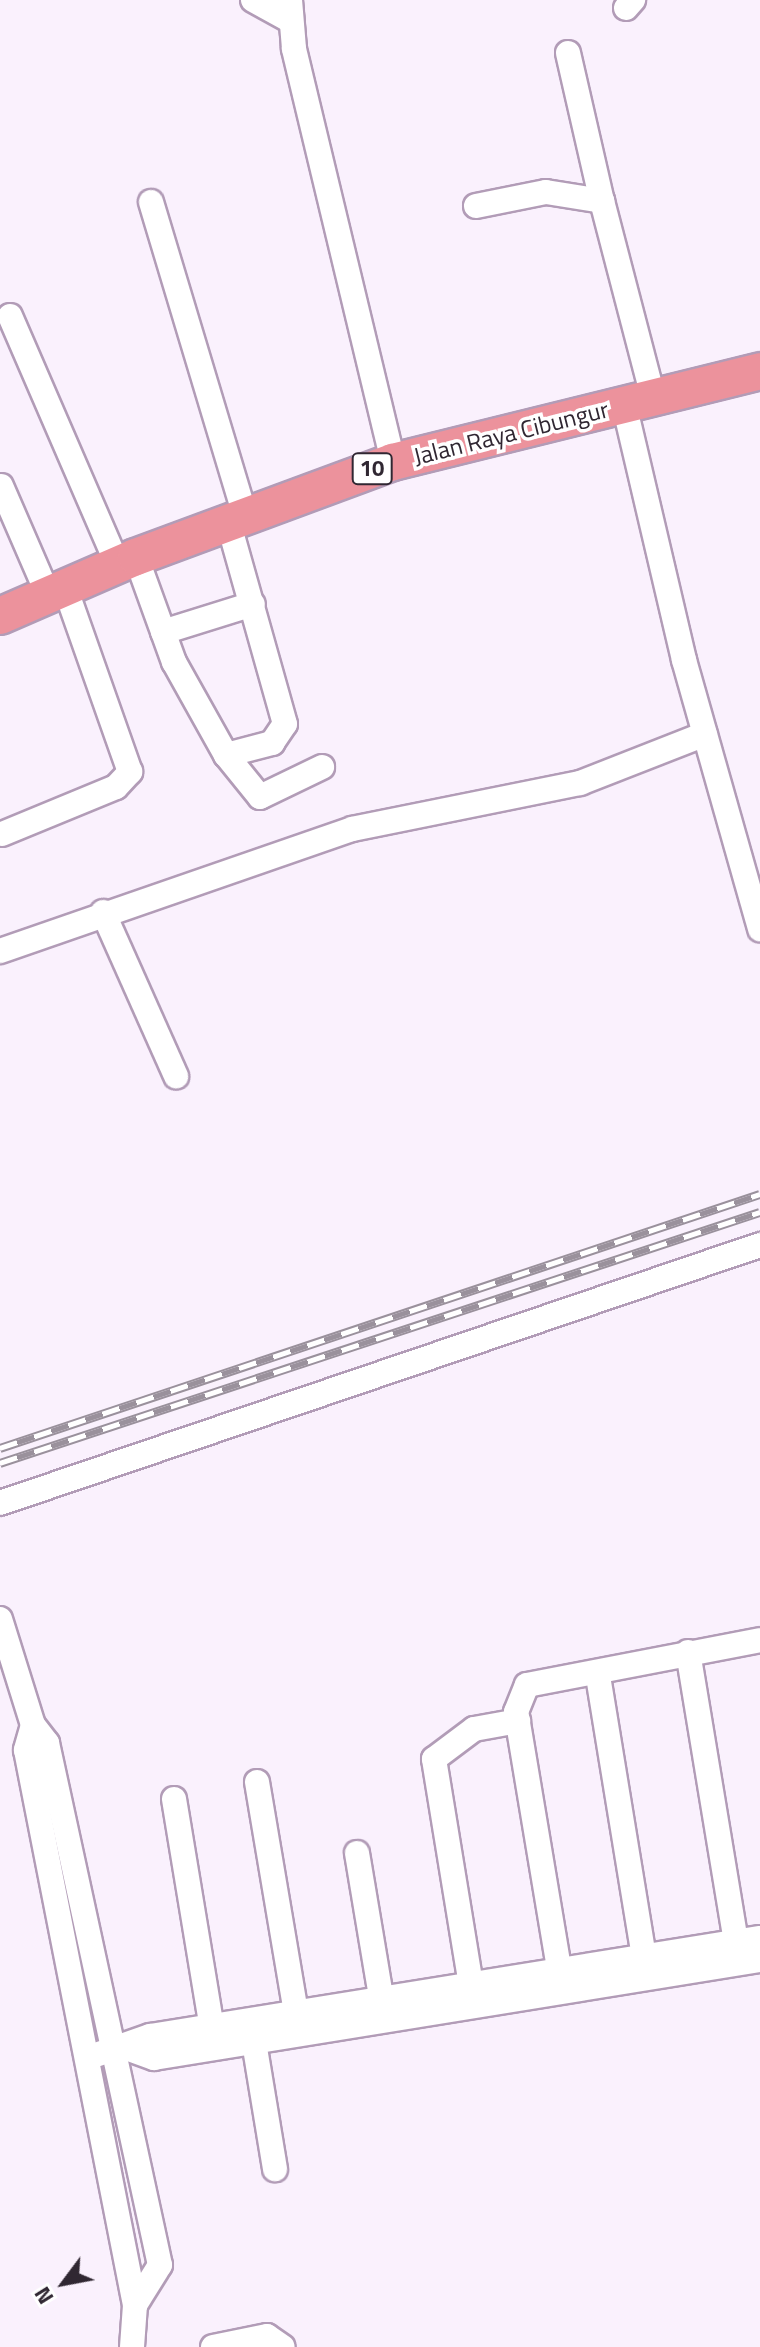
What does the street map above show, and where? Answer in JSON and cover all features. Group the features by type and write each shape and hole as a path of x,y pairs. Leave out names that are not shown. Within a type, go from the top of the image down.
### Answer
{"highway":[{"name":"Jalan Raya Cibungur","path":"0,616 127,561 393,462 760,371"}],"street":[{"path":"253,0 290,10 393,462"},
{"path":"568,53 602,201 705,734 760,929"},
{"path":"476,206 546,192 602,201"},
{"path":"151,202 237,518 253,604 285,724 272,743 226,755"},
{"path":"10,316 127,561 226,755 260,797 322,767"},
{"path":"1,486 58,593 130,772 116,787 2,834"},
{"path":"163,632 253,604"},
{"path":"0,951 103,912 352,829 580,783 705,734"},
{"path":"103,912 176,1076"},
{"path":"0,1503 760,1245"},
{"path":"0,1619 33,1725 47,1743 122,2050 160,2265 135,2305"},
{"path":"561,1981 518,1721 527,1685 598,1676 688,1652 760,1640"},
{"path":"646,1968 748,1940 688,1652"},
{"path":"598,1676 646,1968"},
{"path":"471,1985 434,1759 474,1729 518,1721"},
{"path":"33,1725 26,1750 90,2057 135,2305 132,2347"},
{"path":"257,1782 296,2013"},
{"path":"174,1799 214,2037"},
{"path":"357,1853 384,2010"},
{"path":"214,2037 296,2013 384,2010 646,1968 760,1960"},
{"path":"90,2057 122,2050 150,2036 214,2037 254,2042 471,1985 561,1981"},
{"path":"254,2042 275,2169"},
{"path":"213,2347 267,2336 283,2347"}],"railway":[{"path":"0,1448 760,1194"},
{"path":"0,1463 760,1212"}]}
